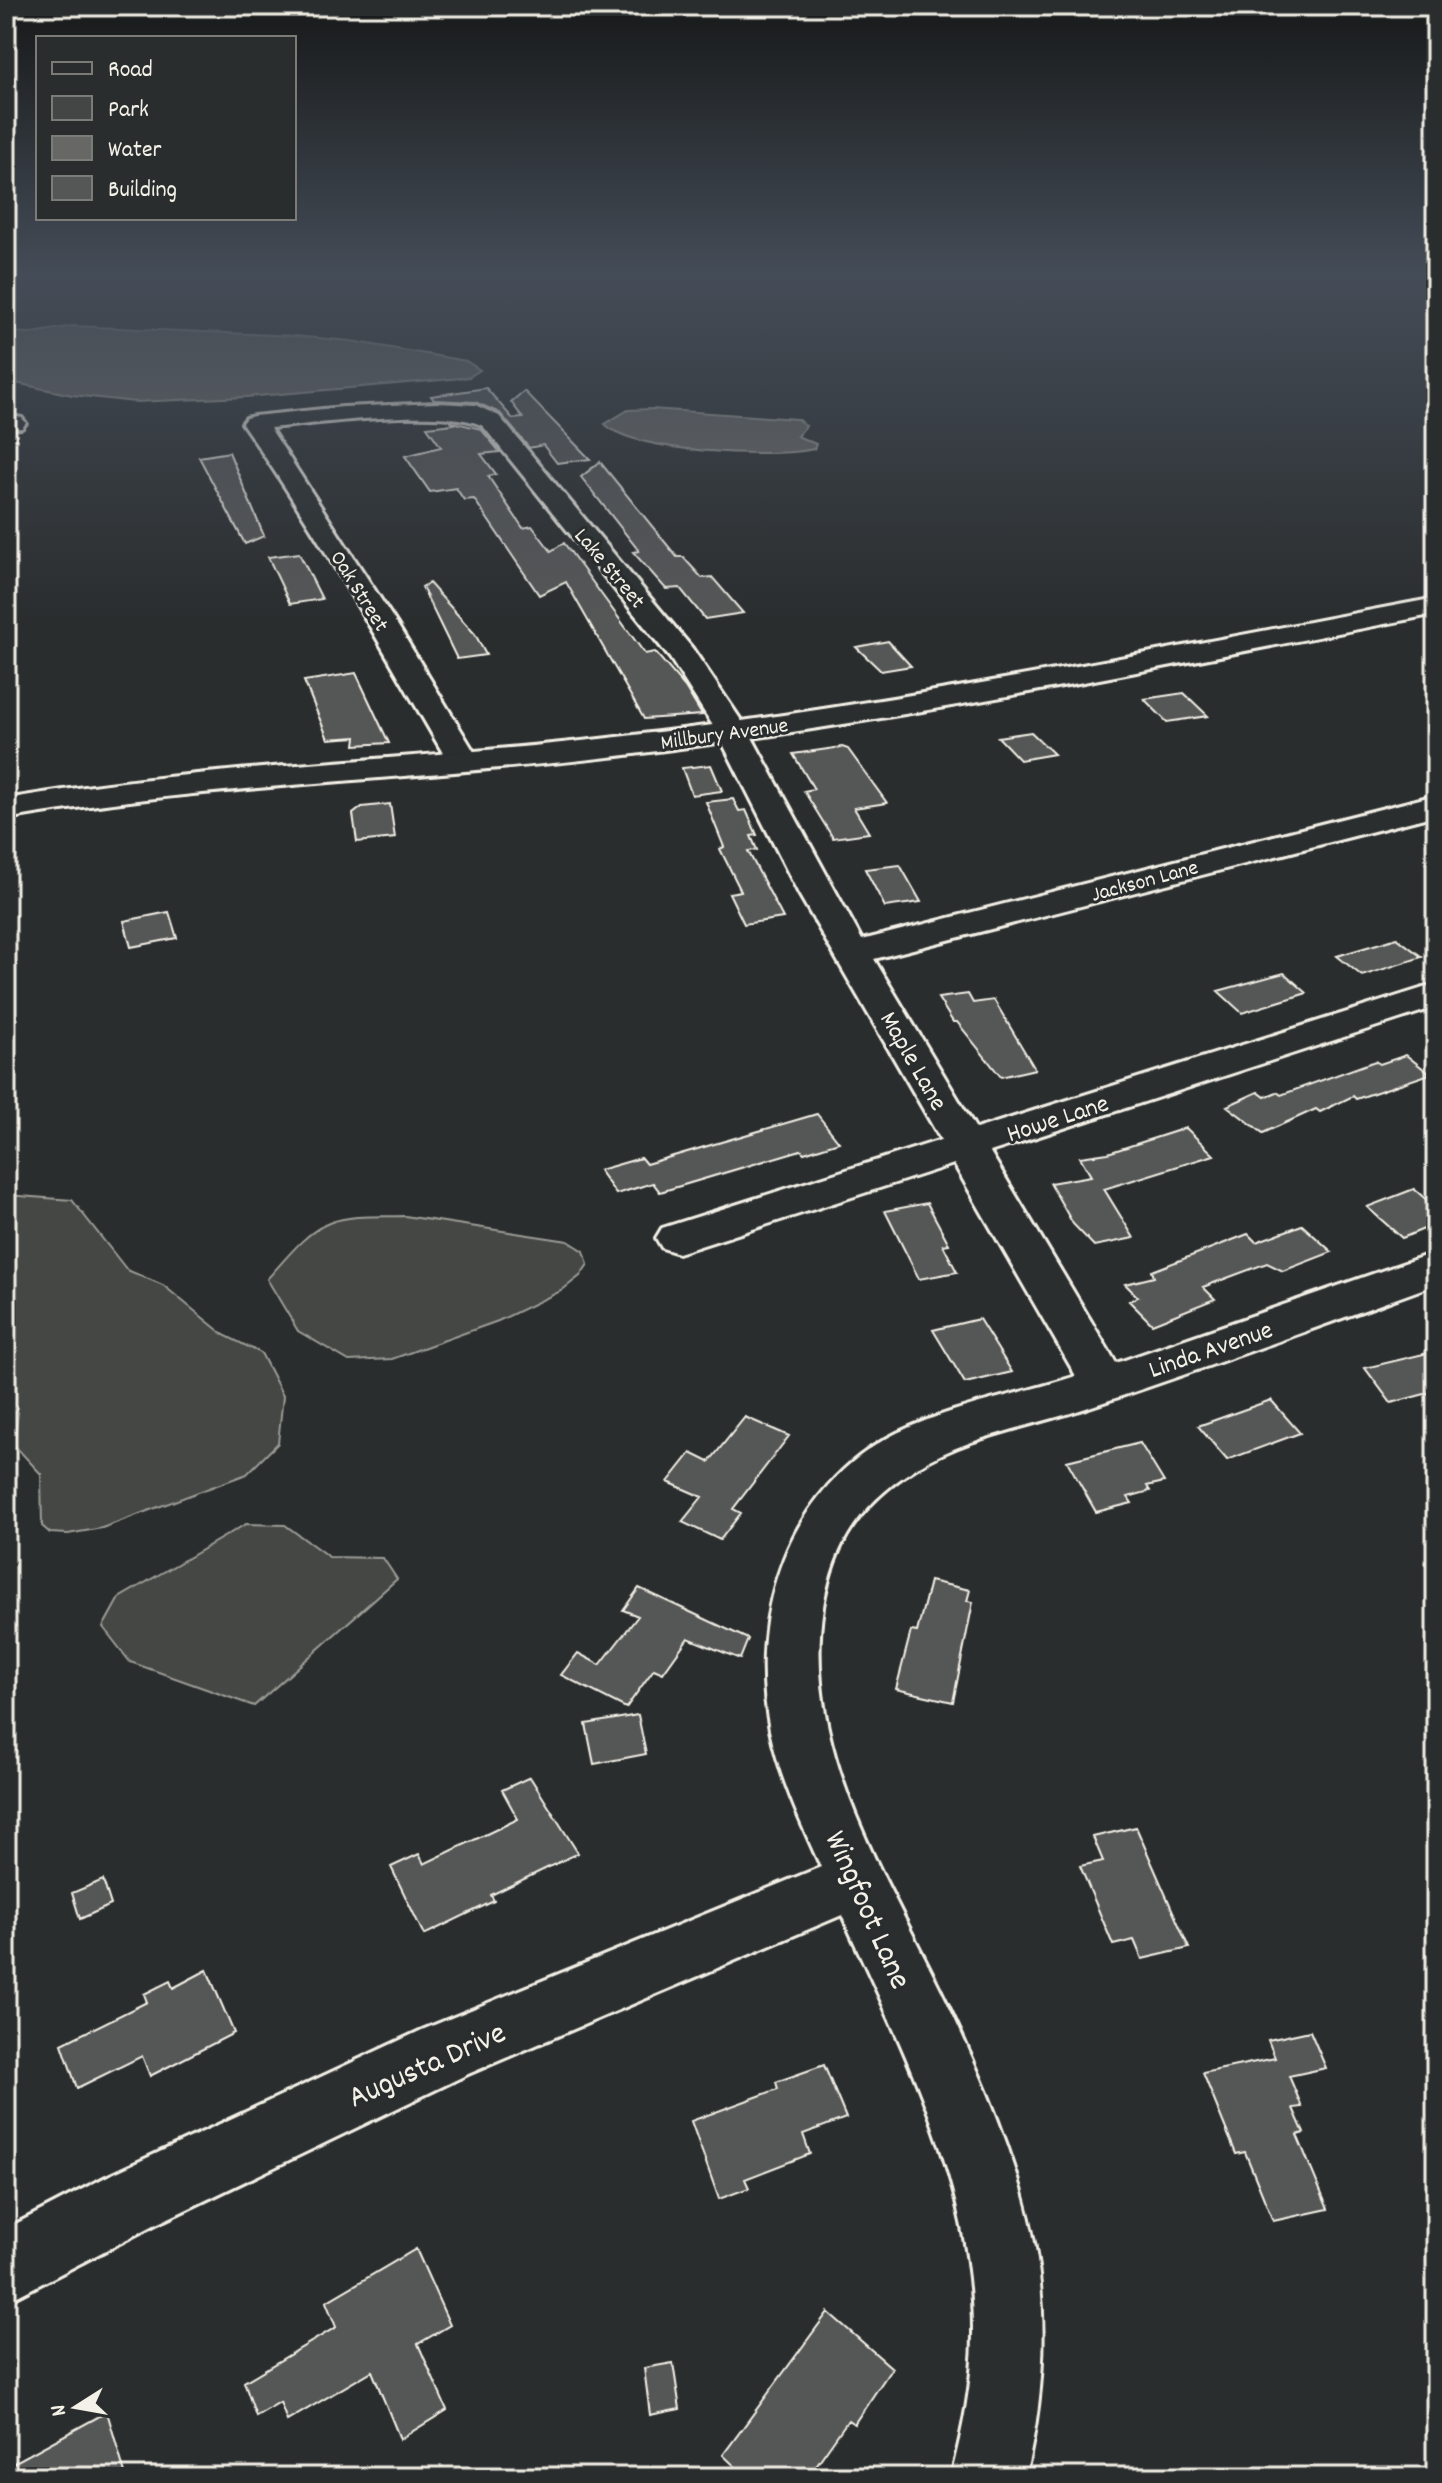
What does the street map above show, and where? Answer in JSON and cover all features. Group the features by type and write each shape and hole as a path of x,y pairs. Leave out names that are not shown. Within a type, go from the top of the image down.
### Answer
{"street":[{"name":"Lake Street","path":"254,423 398,411 478,413 491,421 682,654 733,732"},
{"name":"Oak Street","path":"254,423 278,456 384,626 463,760"},
{"name":"Millbury Avenue","path":"6,809 145,787 631,745 733,732 949,697 1436,606"},
{"name":"Maple Lane","path":"733,732 817,894 1105,1384"},
{"name":"Jackson Lane","path":"852,954 1436,805"},
{"name":"Howe Lane","path":"678,1238 1436,995"},
{"name":"Linda Avenue","path":"981,1423 1105,1384 1436,1267"},
{"name":"Wingfoot Lane","path":"981,1423 899,1454 853,1491 821,1530 801,1581 792,1637 794,1711 809,1772 961,2107 990,2196 1006,2275 1012,2342 1002,2424 988,2477"},
{"name":"Augusta Drive","path":"6,2267 130,2201 445,2052 856,1881"}],"green space":[{"path":"6,1195 72,1200 127,1270 163,1285 224,1335 261,1353 283,1396 278,1443 247,1474 102,1528 68,1534 50,1533 42,1526 41,1474 14,1445 18,1412 6,1400"},
{"path":"405,1216 568,1241 584,1251 588,1264 580,1276 561,1291 498,1321 392,1359 349,1361 298,1331 267,1279 288,1256 311,1233 329,1223 357,1217"},
{"path":"246,1524 285,1525 329,1557 383,1558 397,1579 254,1706 130,1662 103,1627 119,1598"}],"water":[{"path":"57,392 305,392 135,402"},
{"path":"628,410 797,419 806,426 797,436 816,444 814,449 795,452 705,451 644,441 620,434 605,424"}],"building":[{"path":"489,392 513,419 523,418 511,402 525,392 590,459 557,463 543,445 529,448 500,413 475,402 434,400 431,396"},
{"path":"452,422 481,429 500,452 481,454 496,474 488,476 523,528 532,526 551,551 564,543 645,654 655,652 685,687 702,715 644,719 566,582 539,595 474,499 464,500 456,488 430,492 405,456 441,447 427,427 454,424"},
{"path":"229,452 264,536 245,544 199,457"},
{"path":"600,462 677,557 683,557 702,578 712,577 743,613 705,619 680,588 666,589 633,552 639,551 581,477"},
{"path":"299,553 322,599 290,604 268,557"},
{"path":"429,583 475,634 486,655 457,659 422,587"},
{"path":"888,641 911,666 881,671 856,647"},
{"path":"356,673 389,743 355,745 356,737 328,739 304,681"},
{"path":"1184,693 1208,716 1167,722 1144,699"},
{"path":"1031,732 1054,754 1020,760 998,737"},
{"path":"842,747 848,749 887,803 854,808 869,833 833,838 804,791 814,789 793,754"},
{"path":"711,765 722,791 692,795 682,768"},
{"path":"733,799 739,811 746,810 757,835 751,836 757,850 748,851 783,918 744,924 729,893 741,891 720,849 724,847 706,802"},
{"path":"390,804 395,838 357,842 353,814 362,807"},
{"path":"900,865 921,902 885,907 865,869"},
{"path":"169,912 177,938 131,947 124,921"},
{"path":"1397,938 1422,957 1362,976 1337,956"},
{"path":"1284,973 1307,993 1242,1013 1218,991"},
{"path":"968,994 973,1003 994,1000 1035,1069 1001,1077 957,1022 953,1022 938,998"},
{"path":"1406,1055 1430,1074 1356,1099 1353,1096 1320,1112 1316,1109 1263,1133 1227,1106 1258,1092 1265,1097 1277,1092 1281,1095 1375,1061 1380,1064"},
{"path":"817,1114 839,1142 804,1153 801,1150 660,1192 653,1183 616,1194 599,1170 641,1158 646,1164"},
{"path":"1186,1128 1214,1155 1104,1189 1134,1238 1094,1246 1073,1224 1050,1183 1091,1176 1080,1157 1108,1153"},
{"path":"1414,1189 1436,1208 1436,1224 1402,1238 1367,1207"},
{"path":"927,1203 949,1244 943,1245 957,1272 919,1279 885,1211"},
{"path":"1302,1225 1332,1252 1283,1271 1267,1263 1203,1287 1215,1299 1152,1324 1129,1301 1138,1297 1125,1284 1154,1277 1152,1271 1248,1234 1256,1242"},
{"path":"979,1319 1012,1372 965,1383 933,1330"},
{"path":"1436,1351 1436,1391 1391,1403 1365,1368"},
{"path":"1271,1400 1300,1433 1227,1460 1198,1426"},
{"path":"745,1417 789,1436 733,1509 741,1513 720,1540 682,1522 702,1497 668,1482 691,1453 709,1462"},
{"path":"1140,1443 1164,1482 1147,1486 1150,1491 1128,1497 1132,1503 1096,1512 1067,1461"},
{"path":"930,1581 970,1590 967,1601 973,1602 953,1702 896,1689 911,1631 917,1632"},
{"path":"639,1588 748,1639 740,1659 688,1638 663,1673 654,1669 626,1708 561,1675 578,1653 600,1665 638,1616 623,1610"},
{"path":"638,1715 646,1754 594,1764 586,1724"},
{"path":"530,1777 578,1853 491,1895 494,1901 424,1935 391,1867 419,1854 424,1864 518,1819 502,1790"},
{"path":"1136,1827 1189,1948 1142,1959 1134,1940 1113,1945 1080,1866 1103,1861 1093,1837"},
{"path":"103,1880 111,1905 80,1919 72,1893"},
{"path":"207,1970 234,2033 150,2076 142,2056 77,2088 62,2044 147,2002 144,1994 170,1981 173,1988"},
{"path":"1310,2031 1326,2068 1289,2076 1302,2107 1293,2108 1304,2133 1297,2135 1328,2209 1273,2221 1245,2152 1236,2154 1203,2073 1275,2058 1268,2040"},
{"path":"824,2065 846,2118 803,2134 810,2154 745,2179 749,2188 719,2199 691,2121 778,2089 776,2082"},
{"path":"416,2249 450,2325 418,2344 447,2410 400,2439 372,2371 287,2421 280,2402 256,2416 244,2382 336,2327 326,2302"},
{"path":"828,2312 892,2368 854,2424 848,2420 808,2477 746,2477 723,2455"},
{"path":"673,2363 680,2409 650,2415 644,2368"},
{"path":"107,2412 126,2477 6,2477 6,2467"}]}
